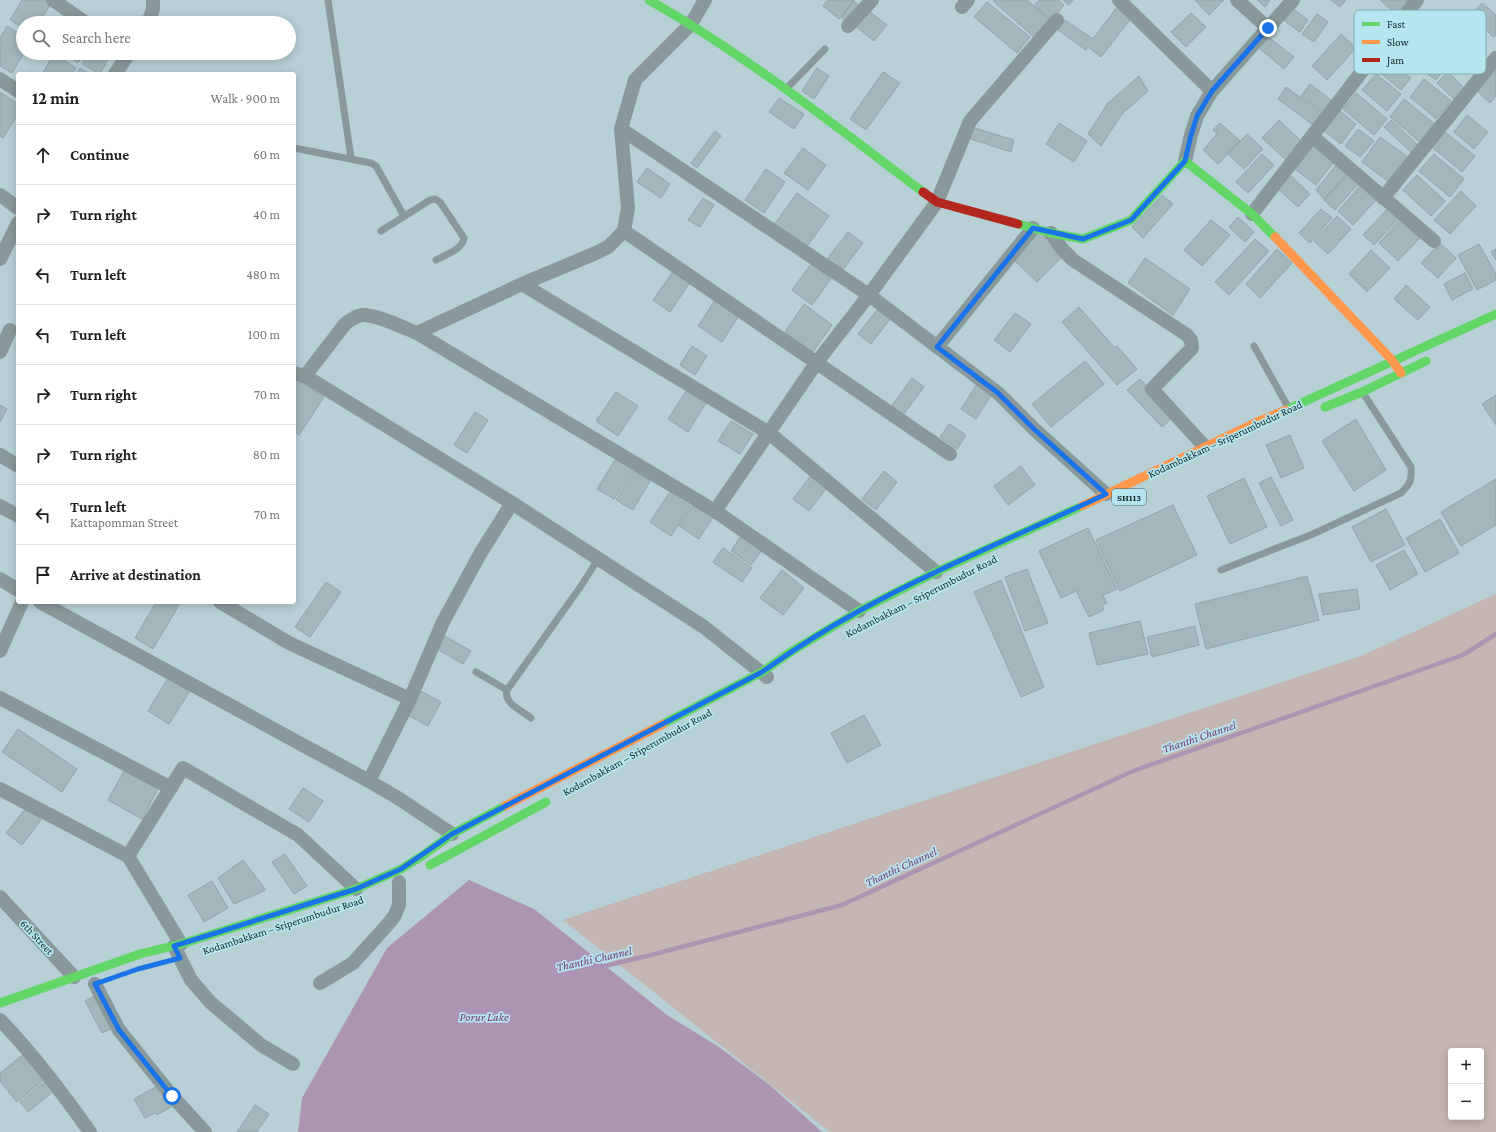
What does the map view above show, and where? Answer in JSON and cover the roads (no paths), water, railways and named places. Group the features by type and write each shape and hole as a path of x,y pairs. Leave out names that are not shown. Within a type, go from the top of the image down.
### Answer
{"main road":[{"path":"649,0 690,24 786,89 937,202 1051,233 1083,239 1131,220 1185,161 1252,214 1392,360 1401,373"},
{"name":"Kodambakkam – Sriperumbudur Road","path":"0,1003 140,954 179,953 356,889 401,869 452,834 767,677 792,651 859,611 936,572 1106,494 1256,422 1289,410 1392,360 1496,314"},
{"name":"Kodambakkam – Sriperumbudur Road","path":"1319,410 1435,358"},
{"name":"Kodambakkam – Sriperumbudur Road","path":"419,871 553,798"},
{"path":"489,815 498,829"}],"street":[{"path":"53,0 76,16"},
{"path":"150,16 153,9 153,0"},
{"path":"418,333 522,284 608,247 624,230 628,219 628,208 621,129 635,80 690,24 705,0"},
{"path":"848,26 872,0"},
{"path":"1119,0 1212,91"},
{"path":"1236,0 1268,28"},
{"path":"1185,161 1197,116 1212,91 1293,0"},
{"path":"1409,10 1417,0"},
{"path":"715,511 817,362 869,295 937,202 970,121 1057,20"},
{"path":"1486,70 1496,58"},
{"path":"116,72 124,60"},
{"path":"1252,214 1360,74"},
{"path":"1383,198 1483,74"},
{"path":"0,79 16,90"},
{"path":"621,129 869,295 998,393 1034,429 1106,494"},
{"path":"1312,136 1434,241"},
{"path":"0,196 16,207"},
{"path":"0,259 16,228"},
{"path":"937,347 1033,228"},
{"path":"624,230 950,454"},
{"path":"1051,233 1062,249 1073,260 1187,335 1191,340 1192,348 1152,389 1205,447"},
{"path":"522,284 769,433 936,572"},
{"path":"767,677 704,627 512,503 299,374 345,324 353,318 361,315 371,316 418,333 715,511 859,611"},
{"path":"0,352 9,329"},
{"path":"0,455 16,465"},
{"path":"369,780 410,699 443,622 480,554 512,503"},
{"path":"0,506 16,515"},
{"path":"0,579 16,589"},
{"path":"0,651 21,604"},
{"path":"44,604 369,780 452,834"},
{"path":"223,604 289,643 410,699"},
{"path":"0,698 171,788"},
{"path":"128,856 183,768 298,835 356,889"},
{"path":"0,788 128,856 179,953 191,980 210,1002 261,1045 293,1064"},
{"path":"320,983 353,963 389,923 399,905 399,882"},
{"name":"6th Street","path":"0,897 74,977"},
{"path":"95,984 119,1030 172,1096 205,1132"},
{"path":"2,1018 17,1038 55,1082 90,1132"}],"lane":[{"path":"328,0 351,158"},
{"path":"786,89 826,50"},
{"path":"296,148 371,162 376,166 404,216"},
{"path":"381,230 434,199 442,204 464,238 460,246 436,260"},
{"path":"1254,346 1289,410"},
{"path":"1221,570 1313,534 1401,493 1408,485 1412,478 1411,468 1362,392"},
{"path":"531,718 508,700 506,695 507,690 581,586 598,559"},
{"path":"476,672 507,690"}],"water":[{"name":"Porur Lake","path":"469,880 534,909 667,1015 719,1047 771,1086 822,1132 298,1132 302,1098 387,948"}],"waterway":[{"name":"Thanthi Channel","path":"601,967 842,905 1133,771 1463,655 1496,634"}]}
